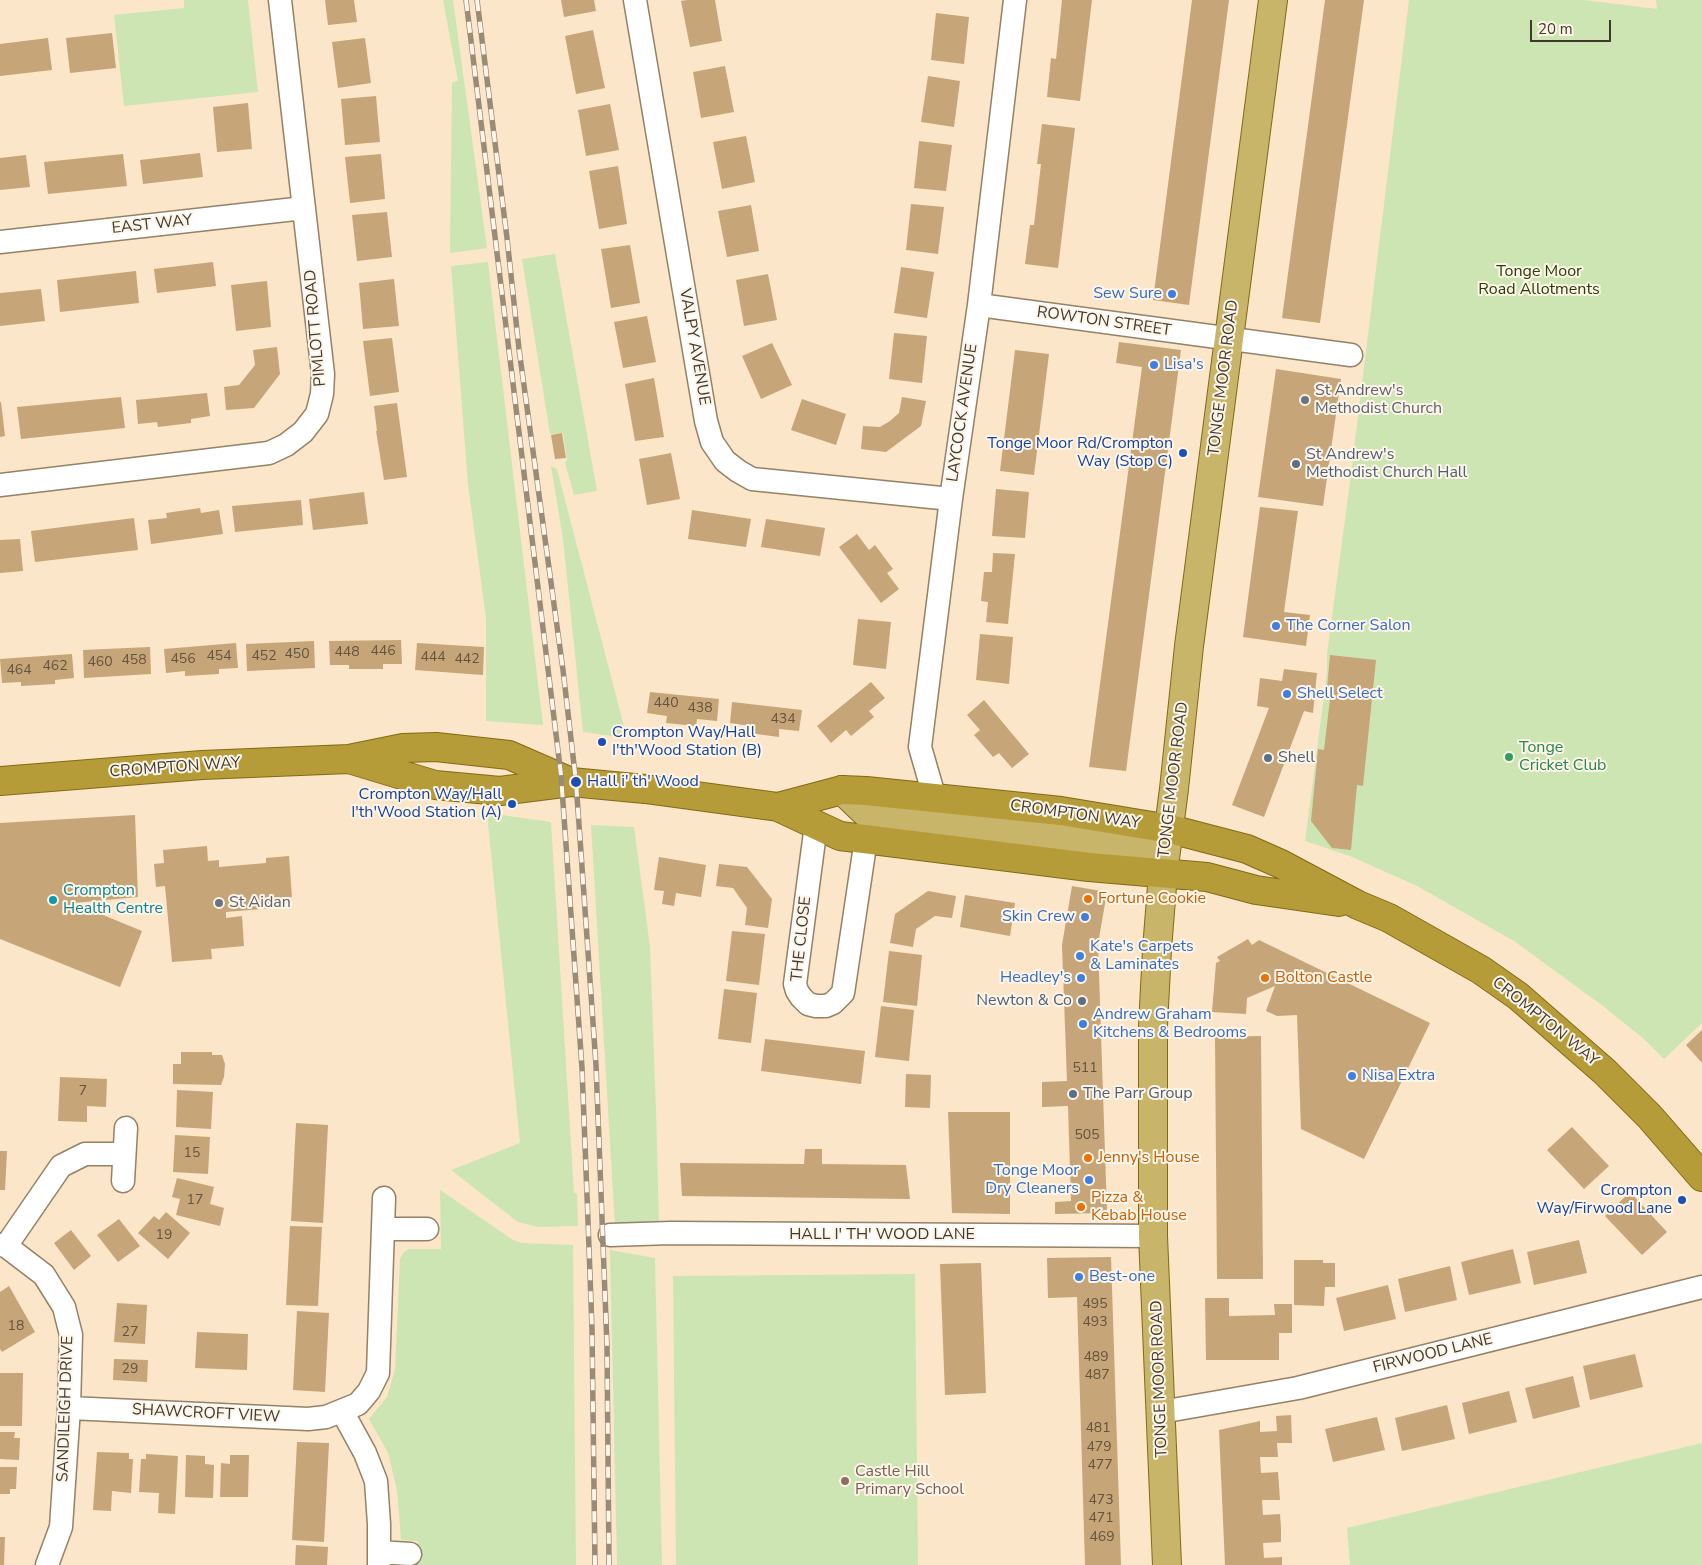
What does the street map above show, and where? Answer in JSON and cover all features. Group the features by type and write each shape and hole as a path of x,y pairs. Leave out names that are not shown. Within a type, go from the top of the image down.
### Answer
{"highway":[{"name":"CROMPTON WAY","path":"0,781 202,765 349,759 403,748 436,747 509,755 571,782"},
{"name":"CROMPTON WAY","path":"349,759 435,785 500,791 571,782 645,789 778,807 840,836 1089,867 1207,877 1256,890 1358,905"},
{"name":"CROMPTON WAY","path":"778,807 842,790 934,798 1045,809 1170,829 1247,849 1281,864 1358,905 1389,918 1473,965 1518,996 1606,1072 1650,1117 1702,1177"}],"main road":[{"name":"TONGE MOOR ROAD","path":"1167,1565 1153,1236 1153,1026 1157,949 1163,874 1170,829 1189,646 1273,0"},
{"path":"842,790 866,813 942,824 1139,847 1152,852 1158,858 1163,874"}],"street":[{"name":"PIMLOTT ROAD","path":"0,485 269,453 286,446 302,432 317,414 322,394 323,374 280,0"},
{"name":"VALPY AVENUE","path":"636,0 706,421 712,442 725,460 738,471 752,479 951,499"},
{"name":"LAYCOCK AVENUE","path":"942,824 920,747 951,499 979,305 1015,0"},
{"name":"EAST WAY","path":"0,242 304,208"},
{"name":"ROWTON STREET","path":"979,305 1351,355"},
{"name":"THE CLOSE","path":"816,825 796,984 797,992 808,1004 826,1006 833,1003 842,993 866,839"},
{"path":"123,1180 126,1128"},
{"name":"SANDILEIGH DRIVE","path":"47,1565 61,1527 69,1408 71,1335 64,1307 44,1275 3,1245 61,1166 85,1154 124,1154"},
{"name":"SHAWCROFT VIEW","path":"69,1408 308,1419 326,1417 358,1404 369,1391 378,1373 384,1198"},
{"path":"384,1229 427,1229"},
{"name":"HALL I' TH' WOOD LANE","path":"610,1235 671,1233 1153,1236"},
{"name":"FIRWOOD LANE","path":"1161,1412 1298,1388 1702,1287"},
{"path":"342,1411 366,1453 376,1481 379,1558 410,1554"}],"green space":[{"path":"184,0 248,0 258,92 124,106 114,15 184,8"},
{"path":"443,0 453,0 487,248 450,253 452,83 458,81"},
{"name":"Tonge Moor Road Allotments","path":"1409,0 1584,0 1657,9 1656,0 1702,0 1702,1023 1664,1059 1644,1039 1603,1006 1514,941 1417,886 1350,856 1305,841"},
{"path":"555,254 597,491 574,495 565,463 567,459 563,433 550,434 522,259"},
{"path":"488,262 543,725 486,721 486,618 468,484 451,266"},
{"path":"551,466 557,469 627,738 583,732 563,539"},
{"path":"487,813 551,822 574,1193 577,1194 578,1226 538,1227 518,1222 451,1170 520,1143"},
{"path":"591,825 634,827 650,947 659,1225 615,1226"},
{"path":"440,1190 513,1240 522,1243 573,1245 576,1565 416,1565 418,1541 401,1540 397,1490 388,1453 369,1419 387,1397 395,1370 400,1259 403,1253 409,1249 441,1249"},
{"path":"610,1250 655,1258 662,1565 617,1565"},
{"name":"Castle Hill Primary School","path":"915,1274 918,1565 676,1565 673,1276"},
{"path":"1702,1443 1702,1565 1350,1565 1347,1528"}],"building":[{"path":"325,0 354,0 357,22 328,25"},
{"path":"561,0 594,0 596,11 564,17"},
{"path":"715,0 722,41 690,47 681,1"},
{"path":"1062,0 1092,0 1080,101 1047,97 1051,58 1056,59"},
{"path":"1192,0 1229,0 1189,305 1153,300"},
{"path":"1325,0 1364,0 1320,323 1282,318"},
{"path":"936,13 969,17 964,64 931,60"},
{"path":"593,30 605,88 576,94 565,36"},
{"path":"112,33 116,68 70,73 66,38"},
{"path":"48,38 52,70 0,76 0,44"},
{"path":"365,38 371,83 338,88 332,42"},
{"path":"725,66 734,112 701,118 693,72"},
{"path":"928,76 960,81 954,127 921,122"},
{"path":"376,96 380,142 345,145 341,99"},
{"path":"248,103 252,149 217,152 213,107"},
{"path":"610,104 619,150 586,156 578,110"},
{"path":"1042,124 1075,128 1058,268 1025,264 1030,225 1034,225 1041,164 1037,164"},
{"path":"746,136 755,182 722,189 713,142"},
{"path":"919,141 952,145 946,191 914,188"},
{"path":"200,153 203,177 143,184 140,160"},
{"path":"123,154 127,186 48,194 44,162"},
{"path":"381,154 385,199 350,203 345,157"},
{"path":"26,155 30,187 0,190 0,158"},
{"path":"618,166 627,224 599,229 589,171"},
{"path":"911,204 944,207 938,254 906,250"},
{"path":"751,205 759,251 727,257 718,211"},
{"path":"387,212 392,257 357,261 352,215"},
{"path":"630,245 640,303 611,308 601,249"},
{"path":"213,262 216,286 157,293 154,269"},
{"path":"901,267 934,272 927,318 894,313"},
{"path":"136,271 139,303 60,312 57,280"},
{"path":"768,274 777,320 744,326 736,280"},
{"path":"394,279 399,326 363,329 359,283"},
{"path":"267,281 271,327 236,331 231,285"},
{"path":"41,289 45,321 0,326 0,293"},
{"path":"647,316 656,362 623,368 614,322"},
{"path":"894,333 927,336 922,383 889,379"},
{"path":"392,338 399,392 370,396 363,341"},
{"path":"1119,342 1181,350 1126,771 1089,767 1142,367 1116,363"},
{"path":"772,343 792,385 761,399 742,356"},
{"path":"277,347 280,374 254,408 226,410 224,387 239,385 255,365 253,350"},
{"path":"1015,350 1049,354 1034,475 1000,471"},
{"path":"1276,369 1341,379 1323,506 1258,497"},
{"path":"654,378 664,437 635,441 625,384"},
{"path":"207,393 210,416 191,419 191,423 158,427 157,422 138,424 136,400"},
{"path":"121,397 125,428 21,439 17,407"},
{"path":"902,397 926,401 921,426 886,452 861,449 863,426 880,427 890,421 899,413"},
{"path":"802,399 846,414 836,445 791,430"},
{"path":"0,402 5,436 0,437"},
{"path":"397,403 407,477 384,480 374,406"},
{"path":"562,433 566,458 555,459 551,435"},
{"path":"671,453 680,499 647,505 639,459"},
{"path":"996,489 1029,492 1025,538 992,536"},
{"path":"364,492 368,524 313,530 309,499"},
{"path":"301,500 303,525 235,532 232,506"},
{"path":"1260,507 1298,511 1284,612 1310,615 1306,646 1243,637"},
{"path":"200,508 201,513 219,510 223,534 151,544 148,520 167,518 166,513"},
{"path":"692,510 751,519 746,547 688,539"},
{"path":"134,518 138,550 35,562 31,531"},
{"path":"766,519 825,528 820,556 761,547"},
{"path":"857,534 869,550 875,545 893,569 887,573 899,589 881,603 839,547"},
{"path":"20,539 23,571 0,573 0,540"},
{"path":"993,553 1015,554 1008,624 986,622 988,602 981,601 984,572 992,572"},
{"path":"858,619 891,622 886,669 853,665"},
{"path":"980,634 1013,637 1009,684 976,680"},
{"path":"401,640 402,664 383,664 383,669 349,669 349,665 330,665 329,641"},
{"path":"314,641 315,668 247,671 246,644"},
{"path":"236,643 238,668 219,669 219,674 185,676 185,671 166,673 164,649"},
{"path":"417,643 484,647 483,675 415,670"},
{"path":"150,647 151,674 84,678 83,650"},
{"path":"72,654 74,678 55,680 55,684 21,686 21,682 2,683 0,659"},
{"path":"1330,655 1376,660 1363,786 1357,785 1351,850 1332,848 1311,821 1318,749 1324,750 1330,699 1326,699"},
{"name":"Shell","path":"1284,669 1317,673 1313,713 1304,711 1264,817 1232,805 1269,708 1257,706 1260,678 1282,681"},
{"path":"871,682 885,698 869,711 874,717 851,736 846,730 831,743 817,726"},
{"path":"650,692 719,699 717,721 697,719 696,726 666,723 667,716 647,713"},
{"path":"984,700 1029,754 1012,768 999,753 993,757 974,735 980,730 967,715"},
{"path":"732,702 802,710 799,731 779,729 779,737 749,733 750,726 730,723"},
{"name":"Crompton Health Centre","path":"135,815 138,897 74,903 142,931 120,987 0,939 0,823"},
{"name":"St Aidan","path":"207,846 208,861 219,860 219,867 266,863 266,858 289,856 292,897 272,898 273,908 226,912 226,918 242,916 244,946 211,949 212,959 172,962 165,886 156,887 154,864 164,863 163,850"},
{"path":"659,857 706,865 701,897 676,893 674,906 662,904 664,891 654,890"},
{"path":"719,864 747,867 772,899 768,928 745,925 747,908 733,888 716,886"},
{"path":"1072,886 1107,892 1098,944 1107,1213 1055,1214 1055,1202 1071,1201 1068,1106 1042,1107 1042,1082 1067,1081 1062,945"},
{"path":"928,891 956,896 952,918 935,916 916,929 913,947 890,943 895,914"},
{"path":"965,895 1015,903 1010,936 960,927"},
{"path":"732,931 765,934 759,985 726,981"},
{"name":"Nisa Extra","path":"1248,939 1252,945 1259,940 1430,1023 1364,1159 1301,1129 1297,1015 1277,1016 1266,1011 1275,986 1247,998 1246,1014 1212,1012 1216,963 1220,961 1217,957"},
{"path":"889,951 922,955 917,1006 883,1002"},
{"path":"724,989 757,993 751,1043 718,1039"},
{"path":"881,1006 914,1010 909,1061 875,1057"},
{"path":"1702,1030 1702,1063 1686,1045"},
{"path":"1261,1036 1263,1279 1217,1279 1215,1037"},
{"path":"765,1039 865,1051 861,1084 761,1071"},
{"path":"181,1052 212,1052 212,1055 222,1055 225,1064 221,1085 173,1084 173,1064 181,1064"},
{"path":"906,1074 931,1075 930,1108 905,1107"},
{"path":"60,1077 107,1079 106,1107 87,1106 87,1122 58,1121"},
{"path":"177,1090 213,1092 211,1129 176,1127"},
{"path":"948,1112 1010,1112 1010,1214 952,1213"},
{"path":"296,1123 328,1125 323,1223 291,1221"},
{"path":"1572,1127 1609,1166 1584,1189 1547,1150"},
{"path":"175,1135 210,1137 208,1174 173,1172"},
{"path":"805,1149 822,1149 822,1164 906,1165 910,1199 682,1196 680,1163 804,1164"},
{"path":"0,1151 7,1151 5,1190 0,1190"},
{"path":"177,1178 214,1187 210,1204 224,1208 220,1226 176,1215 180,1199 172,1197"},
{"path":"1630,1192 1667,1232 1642,1255 1605,1216"},
{"path":"166,1212 190,1233 168,1259 138,1233 154,1216 159,1220"},
{"path":"119,1219 140,1246 118,1262 97,1235"},
{"path":"290,1226 322,1227 318,1306 286,1305"},
{"path":"71,1230 91,1256 74,1270 54,1243"},
{"path":"1579,1240 1587,1273 1534,1285 1527,1252"},
{"path":"1513,1249 1521,1283 1469,1295 1461,1262"},
{"path":"1111,1257 1121,1565 1085,1565 1077,1297 1048,1298 1047,1258"},
{"path":"1294,1260 1323,1260 1323,1263 1335,1263 1335,1287 1325,1287 1324,1306 1294,1305"},
{"path":"981,1263 986,1393 945,1395 940,1264"},
{"path":"1450,1266 1457,1300 1405,1312 1398,1279"},
{"path":"1388,1285 1396,1319 1344,1331 1336,1298"},
{"path":"9,1286 35,1332 2,1352 0,1349 0,1292"},
{"path":"1205,1298 1229,1298 1229,1316 1275,1315 1274,1304 1292,1304 1292,1333 1279,1333 1279,1360 1206,1360"},
{"path":"117,1303 147,1305 145,1344 114,1342"},
{"path":"297,1311 329,1313 325,1392 293,1390"},
{"path":"197,1332 248,1334 247,1370 195,1368"},
{"path":"1635,1354 1643,1387 1590,1400 1583,1366"},
{"path":"114,1359 148,1360 147,1382 113,1380"},
{"path":"0,1373 23,1373 22,1426 0,1426"},
{"path":"1573,1376 1580,1407 1533,1419 1525,1388"},
{"path":"1509,1391 1517,1422 1469,1434 1462,1403"},
{"path":"1447,1405 1455,1439 1402,1451 1395,1418"},
{"path":"1291,1415 1292,1443 1277,1443 1278,1457 1260,1457 1261,1473 1278,1472 1280,1500 1262,1500 1263,1515 1280,1514 1281,1528 1281,1542 1263,1543 1264,1558 1282,1557 1282,1565 1225,1565 1219,1430 1260,1421 1260,1432 1277,1431 1276,1416"},
{"path":"1377,1417 1385,1450 1333,1462 1325,1429"},
{"path":"0,1432 15,1432 14,1438 20,1438 19,1460 0,1459"},
{"path":"297,1442 329,1443 324,1542 292,1540"},
{"path":"97,1452 129,1453 129,1459 133,1459 131,1493 112,1491 111,1511 93,1510"},
{"path":"146,1454 178,1456 175,1514 158,1513 159,1493 139,1492 141,1459 146,1459"},
{"path":"186,1455 205,1456 205,1464 214,1465 213,1498 185,1497"},
{"path":"230,1455 249,1455 248,1497 220,1497 221,1463 230,1464"},
{"path":"0,1467 17,1467 16,1489 10,1489 10,1494 0,1494"},
{"path":"0,1537 5,1537 4,1565 0,1565"},
{"path":"296,1545 328,1547 327,1565 295,1565"}],"railway":[{"path":"466,0 561,775 582,1068 592,1329 595,1565"},
{"path":"477,0 519,349 563,670 576,782 596,1065 607,1346 609,1565"}],"place":[{"name":"Sew Sure","path":"1172,294"},
{"name":"Lisa's","path":"1154,365"},
{"name":"St Andrew's Methodist Church","path":"1305,400"},
{"name":"Tonge Moor Rd/Crompton Way (Stop C)","path":"1183,453"},
{"name":"St Andrew's Methodist Church Hall","path":"1296,464"},
{"name":"The Corner Salon","path":"1276,626"},
{"name":"Shell Select","path":"1287,694"},
{"name":"Crompton Way/Hall I'th'Wood Station (B)","path":"602,742"},
{"name":"Tonge Cricket Club","path":"1509,757"},
{"name":"Shell","path":"1268,758"},
{"name":"Hall i' th' Wood","path":"576,782"},
{"name":"Crompton Way/Hall I'th'Wood Station (A)","path":"512,804"},
{"name":"Fortune Cookie","path":"1088,899"},
{"name":"Crompton Health Centre","path":"53,900"},
{"name":"St Aidan","path":"219,903"},
{"name":"Skin Crew","path":"1085,917"},
{"name":"Kate's Carpets & Laminates","path":"1080,956"},
{"name":"Headley's","path":"1081,978"},
{"name":"Bolton Castle","path":"1265,978"},
{"name":"Newton & Co","path":"1082,1001"},
{"name":"Andrew Graham Kitchens & Bedrooms","path":"1083,1024"},
{"name":"Nisa Extra","path":"1352,1076"},
{"name":"The Parr Group","path":"1073,1094"},
{"name":"Jenny's House","path":"1088,1158"},
{"name":"Tonge Moor Dry Cleaners","path":"1089,1180"},
{"name":"Crompton Way/Firwood Lane","path":"1682,1200"},
{"name":"Pizza & Kebab House","path":"1081,1207"},
{"name":"Best-one","path":"1079,1277"},
{"name":"Castle Hill Primary School","path":"845,1481"}]}
